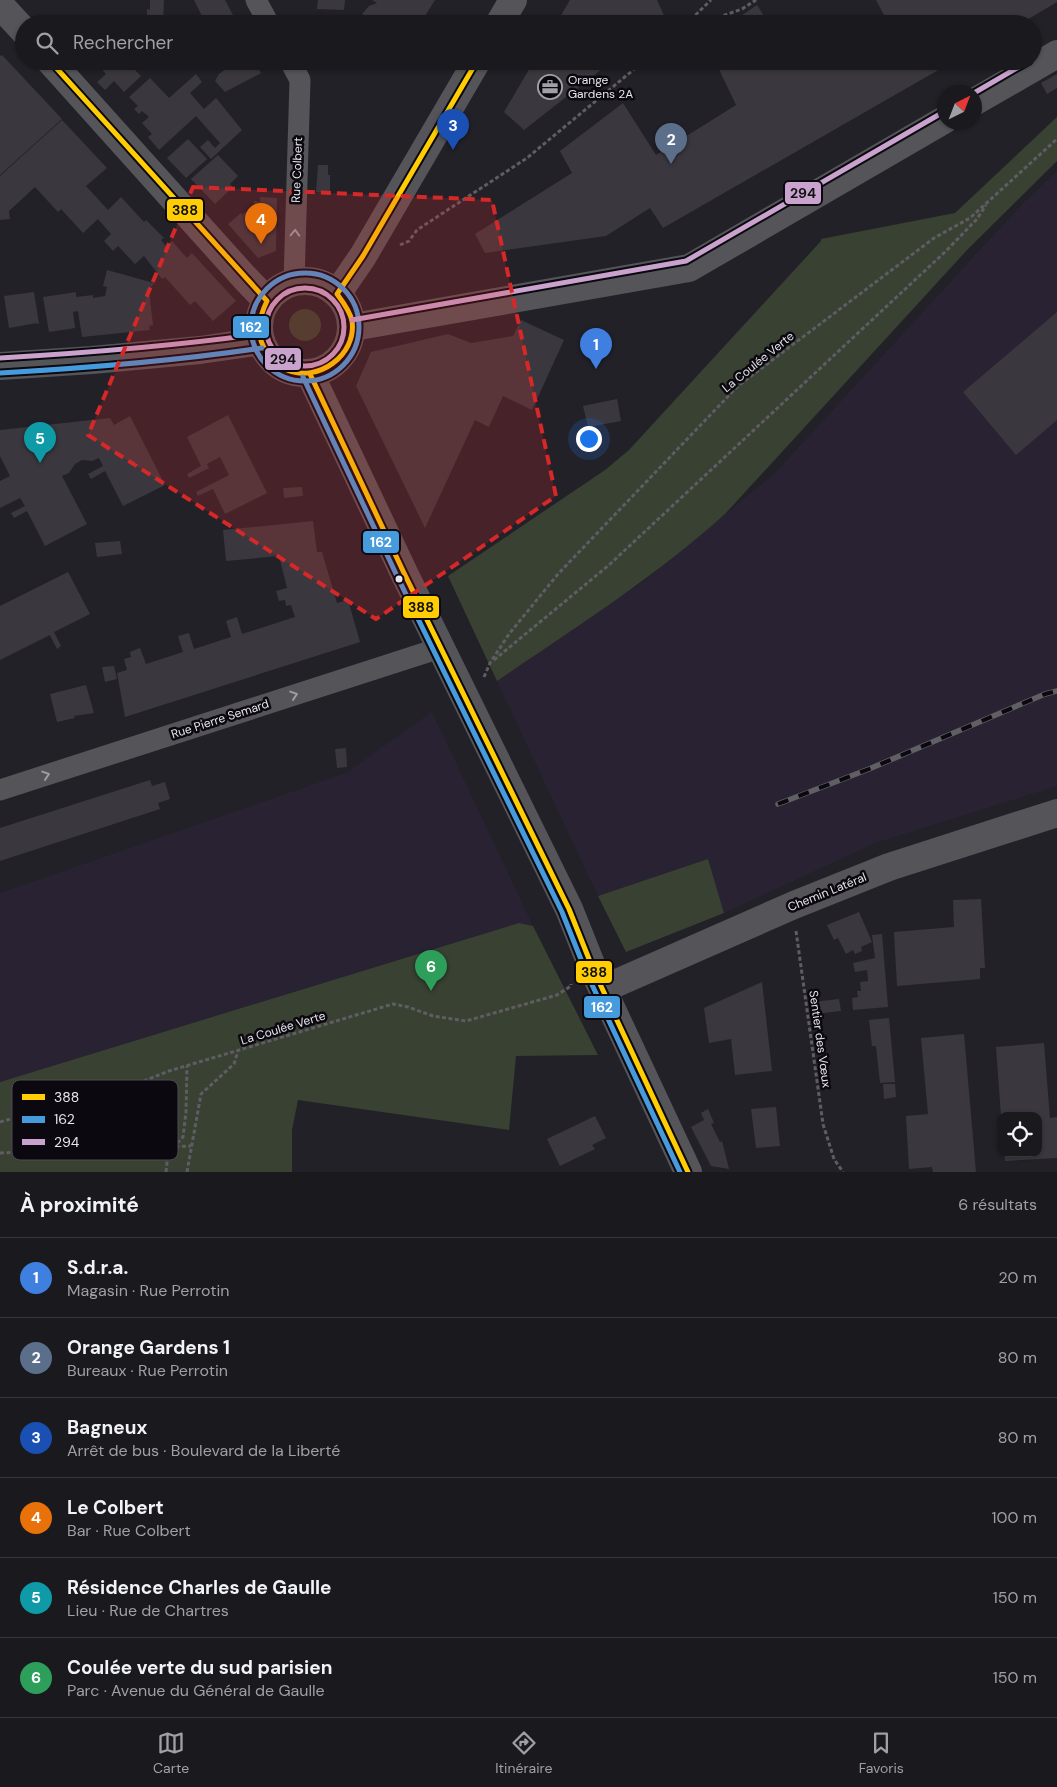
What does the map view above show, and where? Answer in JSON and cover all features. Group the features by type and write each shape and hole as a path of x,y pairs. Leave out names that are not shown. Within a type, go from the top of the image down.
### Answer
{"main road":[{"path":"504,15 513,0"},
{"path":"0,5 15,22"},
{"path":"1042,63 1057,54"},
{"path":"58,70 267,301"},
{"path":"337,294 363,256 472,70"},
{"path":"982,97 1029,70"},
{"path":"353,327 689,268 937,124"},
{"path":"309,281 324,285 337,294 345,304 353,327 348,345 340,359 327,368 310,374 291,371 282,367 267,354 261,341 260,318 267,301 274,293 294,282 309,281"},
{"path":"0,366 200,350 261,341"},
{"path":"310,374 440,648 473,689 569,910 592,969 688,1172"},
{"name":"Chemin Latéral","path":"603,989 794,905 889,867 1057,813"}],"street":[{"path":"256,0 264,15"},
{"name":"Rue Colbert","path":"294,282 300,80 295,70"},
{"name":"Rue Pierre Semard","path":"0,790 440,648"}],"path":[{"path":"695,15 711,0"},
{"path":"725,15 742,9 756,0"},
{"path":"363,256 390,249 409,241 417,230 527,158 633,70"},
{"name":"La Coulée Verte","path":"473,689 509,634 558,574 738,386 934,238 970,218 1057,139"},
{"path":"490,664 609,566 946,251 977,219 988,203"},
{"name":"Sentier des Vœux","path":"794,905 798,953 823,1124 834,1159 843,1172"},
{"name":"La Coulée Verte","path":"147,1080 187,1066 393,1004 433,1016 466,1021 557,995 571,986"},
{"path":"187,1172 201,1094 234,1064 238,1051"},
{"path":"178,1142 183,1137 186,1112 187,1066"},
{"path":"178,1145 191,1146"}],"highlighted area":[{"path":"193,187 492,200 556,496 376,619 88,435"}],"shaded area":[{"path":"1057,171 1057,786 875,843 724,913 708,860 598,896 497,681 645,580 774,474 1023,203"},
{"path":"432,712 533,926 519,923 0,1082 0,893 346,773"}],"green space":[{"path":"1057,117 1057,161 968,249 725,514 643,581 497,681 448,576 605,470 629,450 821,239 955,213"},
{"path":"305,309 311,310 316,314 320,319 320,331 316,336 311,340 305,341 299,340 294,336 290,331 289,325 290,319 294,314 299,310"},
{"path":"708,859 724,913 626,952 598,896"},
{"path":"519,923 533,926 598,1055 516,1056 509,1130 298,1100 292,1130 292,1172 0,1172 0,1082"}],"building":[{"path":"150,0 164,0 163,15 147,15 147,9 150,10"},
{"path":"194,0 225,0 233,15 202,15"},
{"path":"318,0 345,0 344,10 317,9"},
{"path":"372,0 435,0 426,15 362,14 369,6 377,3"},
{"path":"570,0 657,0 664,15 561,15"},
{"path":"876,0 1057,0 1057,2 1035,15 884,15"},
{"path":"757,5 763,15 742,15"},
{"path":"2,55 62,119 0,175 0,56"},
{"path":"102,70 135,70 141,76 124,92 114,81 105,90 97,82 106,74"},
{"path":"224,70 259,70 261,73 225,92 215,81"},
{"name":"Orange Gardens 2A","path":"529,70 601,70 524,130 504,112"},
{"path":"719,70 938,70 663,228 650,208 606,236 485,253 475,234 572,173 560,151 623,103 656,155 736,105"},
{"path":"196,74 202,82 190,93 204,109 216,98 242,130 211,159 200,147 208,140 215,148 220,143 196,116 159,150 148,137 152,134 142,123 149,117 142,111 139,114 134,109 138,106 129,97 150,78 169,98"},
{"path":"1057,74 1057,88 1047,94 1041,83"},
{"path":"62,120 107,168 86,186 108,210 121,197 144,222 146,220 164,238 161,240 166,246 172,241 187,258 192,253 236,301 213,321 195,301 190,305 165,277 162,279 144,256 135,264 118,246 113,251 104,241 111,234 98,219 83,233 61,209 58,212 35,187 9,211 10,219 0,220 0,176"},
{"path":"188,139 207,159 186,178 167,158"},
{"path":"218,155 238,176 230,184 233,187 215,204 191,179"},
{"path":"318,165 328,165 330,193 316,192"},
{"path":"260,197 277,198 276,251 258,258 228,224 241,213 242,215 245,212 248,216 253,214 254,201 260,202"},
{"path":"107,270 154,283 149,290 153,325 149,326 150,330 82,337 78,311 73,312 75,328 49,332 43,297 76,292 76,297 93,295 93,298 105,296 107,287 103,286"},
{"path":"34,292 39,324 9,328 4,296"},
{"path":"1057,312 1057,420 1016,455 963,392"},
{"path":"521,320 564,340 532,410 503,396 489,427 475,420 425,528 356,386 371,352 448,334 471,343 513,336"},
{"path":"617,399 621,421 588,427 583,406"},
{"path":"228,415 267,493 225,514 213,489 198,496 196,492 229,475 220,457 207,464 209,468 189,478 187,474 201,466 187,437"},
{"path":"130,416 165,485 123,506 105,471 91,479 88,474 103,466 99,458 92,461 82,460 75,464 69,473 62,476 87,524 45,546 27,511 14,518 11,513 25,506 20,498 0,508 0,481 10,476 0,456 0,430 110,418 114,425"},
{"path":"302,487 303,496 284,498 283,488"},
{"path":"313,521 317,552 322,552 337,603 348,600 360,642 125,717 117,673 127,670 124,659 131,657 130,652 140,648 146,664 183,652 178,636 189,633 194,649 231,637 226,621 237,617 242,634 295,617 291,605 286,606 285,600 279,601 276,591 287,588 279,556 226,561 223,530"},
{"path":"120,541 122,554 97,557 95,543"},
{"path":"68,572 90,614 54,632 61,646 57,649 50,635 0,660 0,606"},
{"path":"114,666 117,679 105,682 102,667"},
{"path":"86,685 94,713 74,716 75,718 57,722 50,694"},
{"path":"346,748 347,767 337,768 335,749"},
{"path":"150,780 152,786 165,782 170,799 158,803 160,809 0,861 0,828"},
{"path":"981,899 985,968 980,968 980,979 897,986 894,932 954,927 953,900"},
{"path":"859,912 872,942 861,947 862,951 855,954 853,950 846,954 838,938 834,940 827,925"},
{"path":"882,934 888,1007 853,1010 852,998 858,997 857,991 861,991 860,982 868,981 867,970 855,972 853,963 875,958 872,935"},
{"path":"762,982 772,1071 735,1075 731,1039 709,1043 704,1008"},
{"path":"839,999 841,1011 814,1014 813,1002"},
{"path":"889,1018 895,1082 880,1083 876,1046 872,1046 869,1020"},
{"path":"964,1034 976,1172 933,1172 932,1167 909,1169 906,1116 928,1114 921,1038"},
{"path":"1044,1043 1050,1118 1057,1117 1057,1158 1005,1161 1004,1157 1042,1157 1042,1112 1001,1112 996,1047"},
{"path":"883,1084 895,1084 896,1097 884,1099"},
{"path":"776,1107 780,1146 756,1148 751,1109"},
{"path":"708,1109 714,1123 711,1124 720,1142 722,1141 729,1169 711,1166 691,1127 704,1120 701,1113"},
{"path":"595,1116 606,1138 592,1145 595,1149 560,1166 547,1139"}],"railway":[{"path":"778,804 869,769 1045,694 1057,691"}],"transit line":[{"name":"388","path":"58,70 267,301 259,327 263,346 281,366 287,370 299,373 311,373 323,369 342,355 348,345 352,333 352,321 348,310 337,294 363,256 472,70"},
{"name":"294","path":"982,88 1014,70"},
{"name":"294","path":"352,320 686,261 937,116"},
{"name":"162","path":"305,273 315,274 335,282 343,289 350,297 358,317 359,327 358,337 350,357 343,365 335,372 315,380 305,381 295,380 275,372 267,365 260,357 252,337 251,327 252,317 260,297 267,289 275,282 295,274 305,273"},
{"name":"294","path":"305,288 320,291 332,300 341,312 344,327 341,342 332,354 320,363 305,366 290,363 278,354 269,342 266,327 269,312 278,300 290,291 305,288"},
{"name":"294","path":"0,358 130,349 260,334"},
{"name":"162","path":"0,373 131,364 262,348"},
{"name":"388","path":"310,374 404,573 569,909 593,969 688,1172"},
{"name":"162","path":"303,377 397,576 562,912 586,972 680,1172"}],"place":[{"name":"Orange Gardens 2A","path":"550,87"},
{"name":"Bagneux","path":"453,150"},
{"name":"Orange Gardens 1","path":"671,164"},
{"name":"Le Colbert","path":"261,244"},
{"name":"S.d.r.a.","path":"596,369"},
{"name":"Résidence Charles de Gaulle","path":"40,463"},
{"name":"Coulée verte du sud parisien","path":"431,991"}]}
